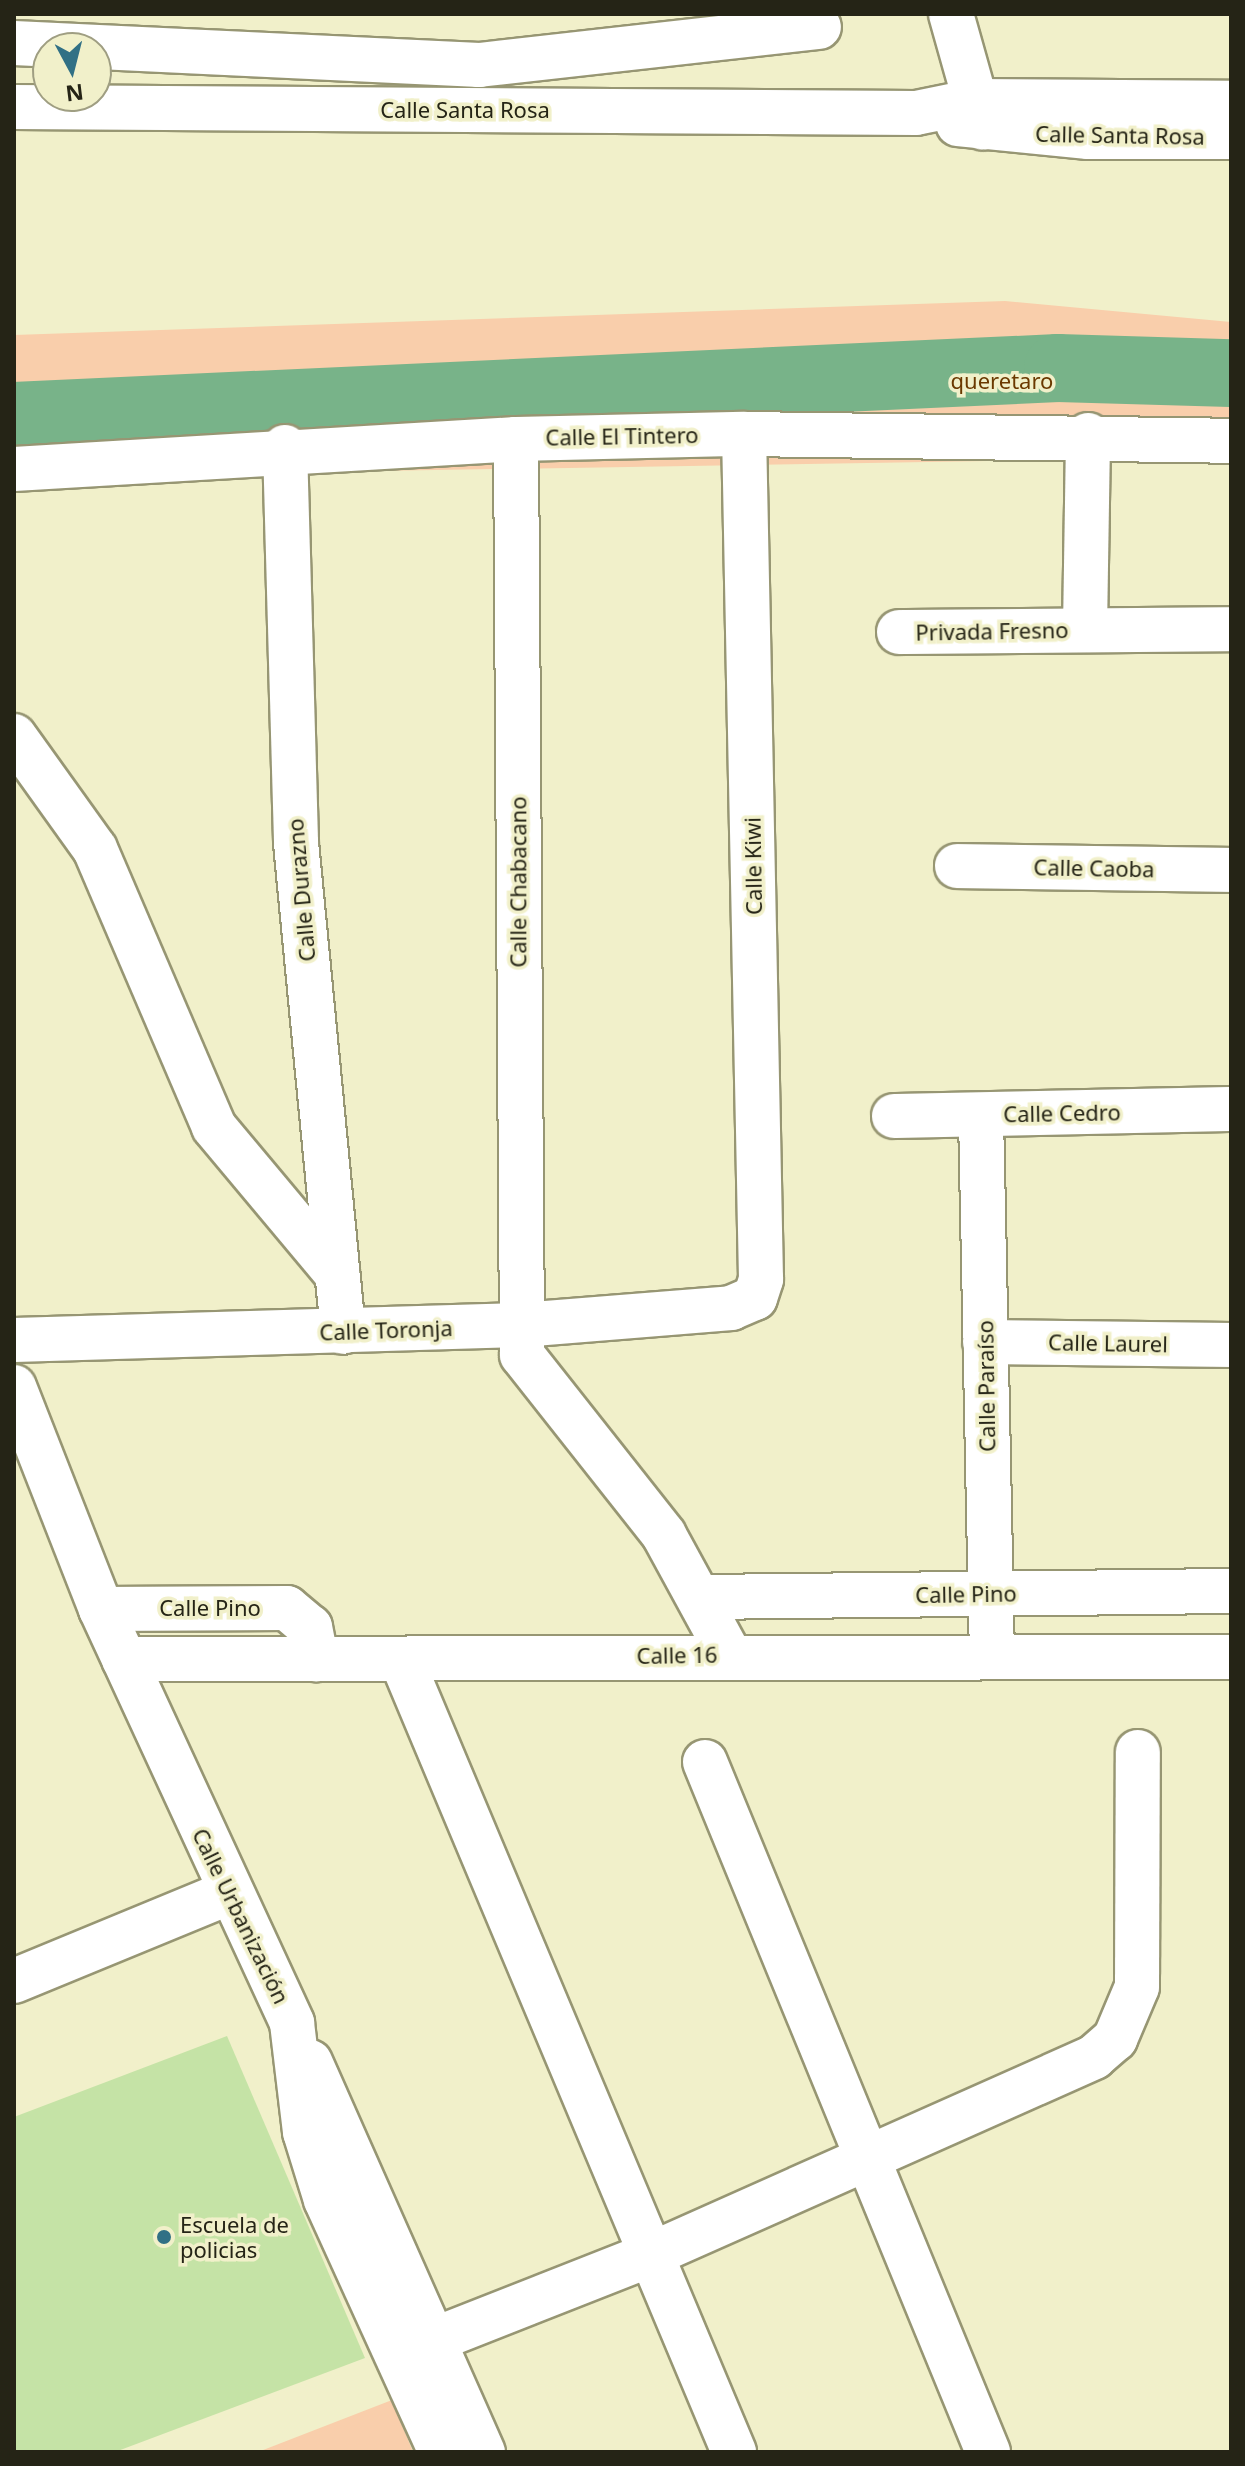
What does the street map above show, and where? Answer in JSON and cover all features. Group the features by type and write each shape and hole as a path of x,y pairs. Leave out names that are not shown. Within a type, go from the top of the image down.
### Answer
{"street":[{"path":"951,14 980,116"},
{"path":"14,43 479,65 819,27"},
{"name":"Calle Santa Rosa","path":"1160,120 1231,103"},
{"name":"Calle Santa Rosa","path":"14,107 916,113 1160,120 1231,137"},
{"name":"Calle El Tintero","path":"14,469 285,447 516,439 744,434 1088,435 1231,441"},
{"name":"Calle Kiwi","path":"744,434 761,1279 755,1298"},
{"path":"1085,630 1088,435"},
{"name":"Calle Chabacano","path":"516,439 521,1325 530,1372 664,1535 701,1597 729,1654"},
{"name":"Calle Durazno","path":"285,447 296,843 343,1332"},
{"name":"Privada Fresno","path":"899,632 1231,629"},
{"path":"14,736 95,849 214,1127 337,1274"},
{"name":"Calle Caoba","path":"957,866 1231,870"},
{"name":"Calle Cedro","path":"894,1116 1231,1109"},
{"name":"Calle Paraíso","path":"981,1115 992,1657"},
{"name":"Calle Toronja","path":"14,1340 521,1325 731,1308 755,1298"},
{"name":"Calle Laurel","path":"985,1342 1231,1345"},
{"name":"Calle Urbanización","path":"15,1399 101,1609 227,1893 292,2023 305,2132 355,2272 441,2452"},
{"name":"Calle Pino","path":"701,1597 1231,1591"},
{"name":"Calle Pino","path":"101,1609 287,1608 313,1643"},
{"name":"Calle 16","path":"124,1659 313,1643 402,1661 729,1654 1231,1657"},
{"path":"402,1661 734,2452"},
{"path":"436,2339 652,2254 869,2154 1094,2057 1115,2039 1137,1987 1138,1752"},
{"path":"705,1762 869,2154 988,2452"},
{"path":"14,1981 227,1893"},
{"path":"292,2023 436,2339 483,2452"},
{"path":"355,2272 398,2255"}],"green space":[{"name":"queretaro","path":"1005,301 1231,322 1231,457 14,477 14,335"},
{"path":"392,2400 413,2452 258,2452"}],"building":[{"name":"Escuela de policias","path":"227,2036 365,2358 115,2452 14,2452 14,2117"}],"waterway":[{"path":"14,416 1058,368 1231,373"}],"place":[{"name":"Escuela de policias","path":"164,2237"}]}
